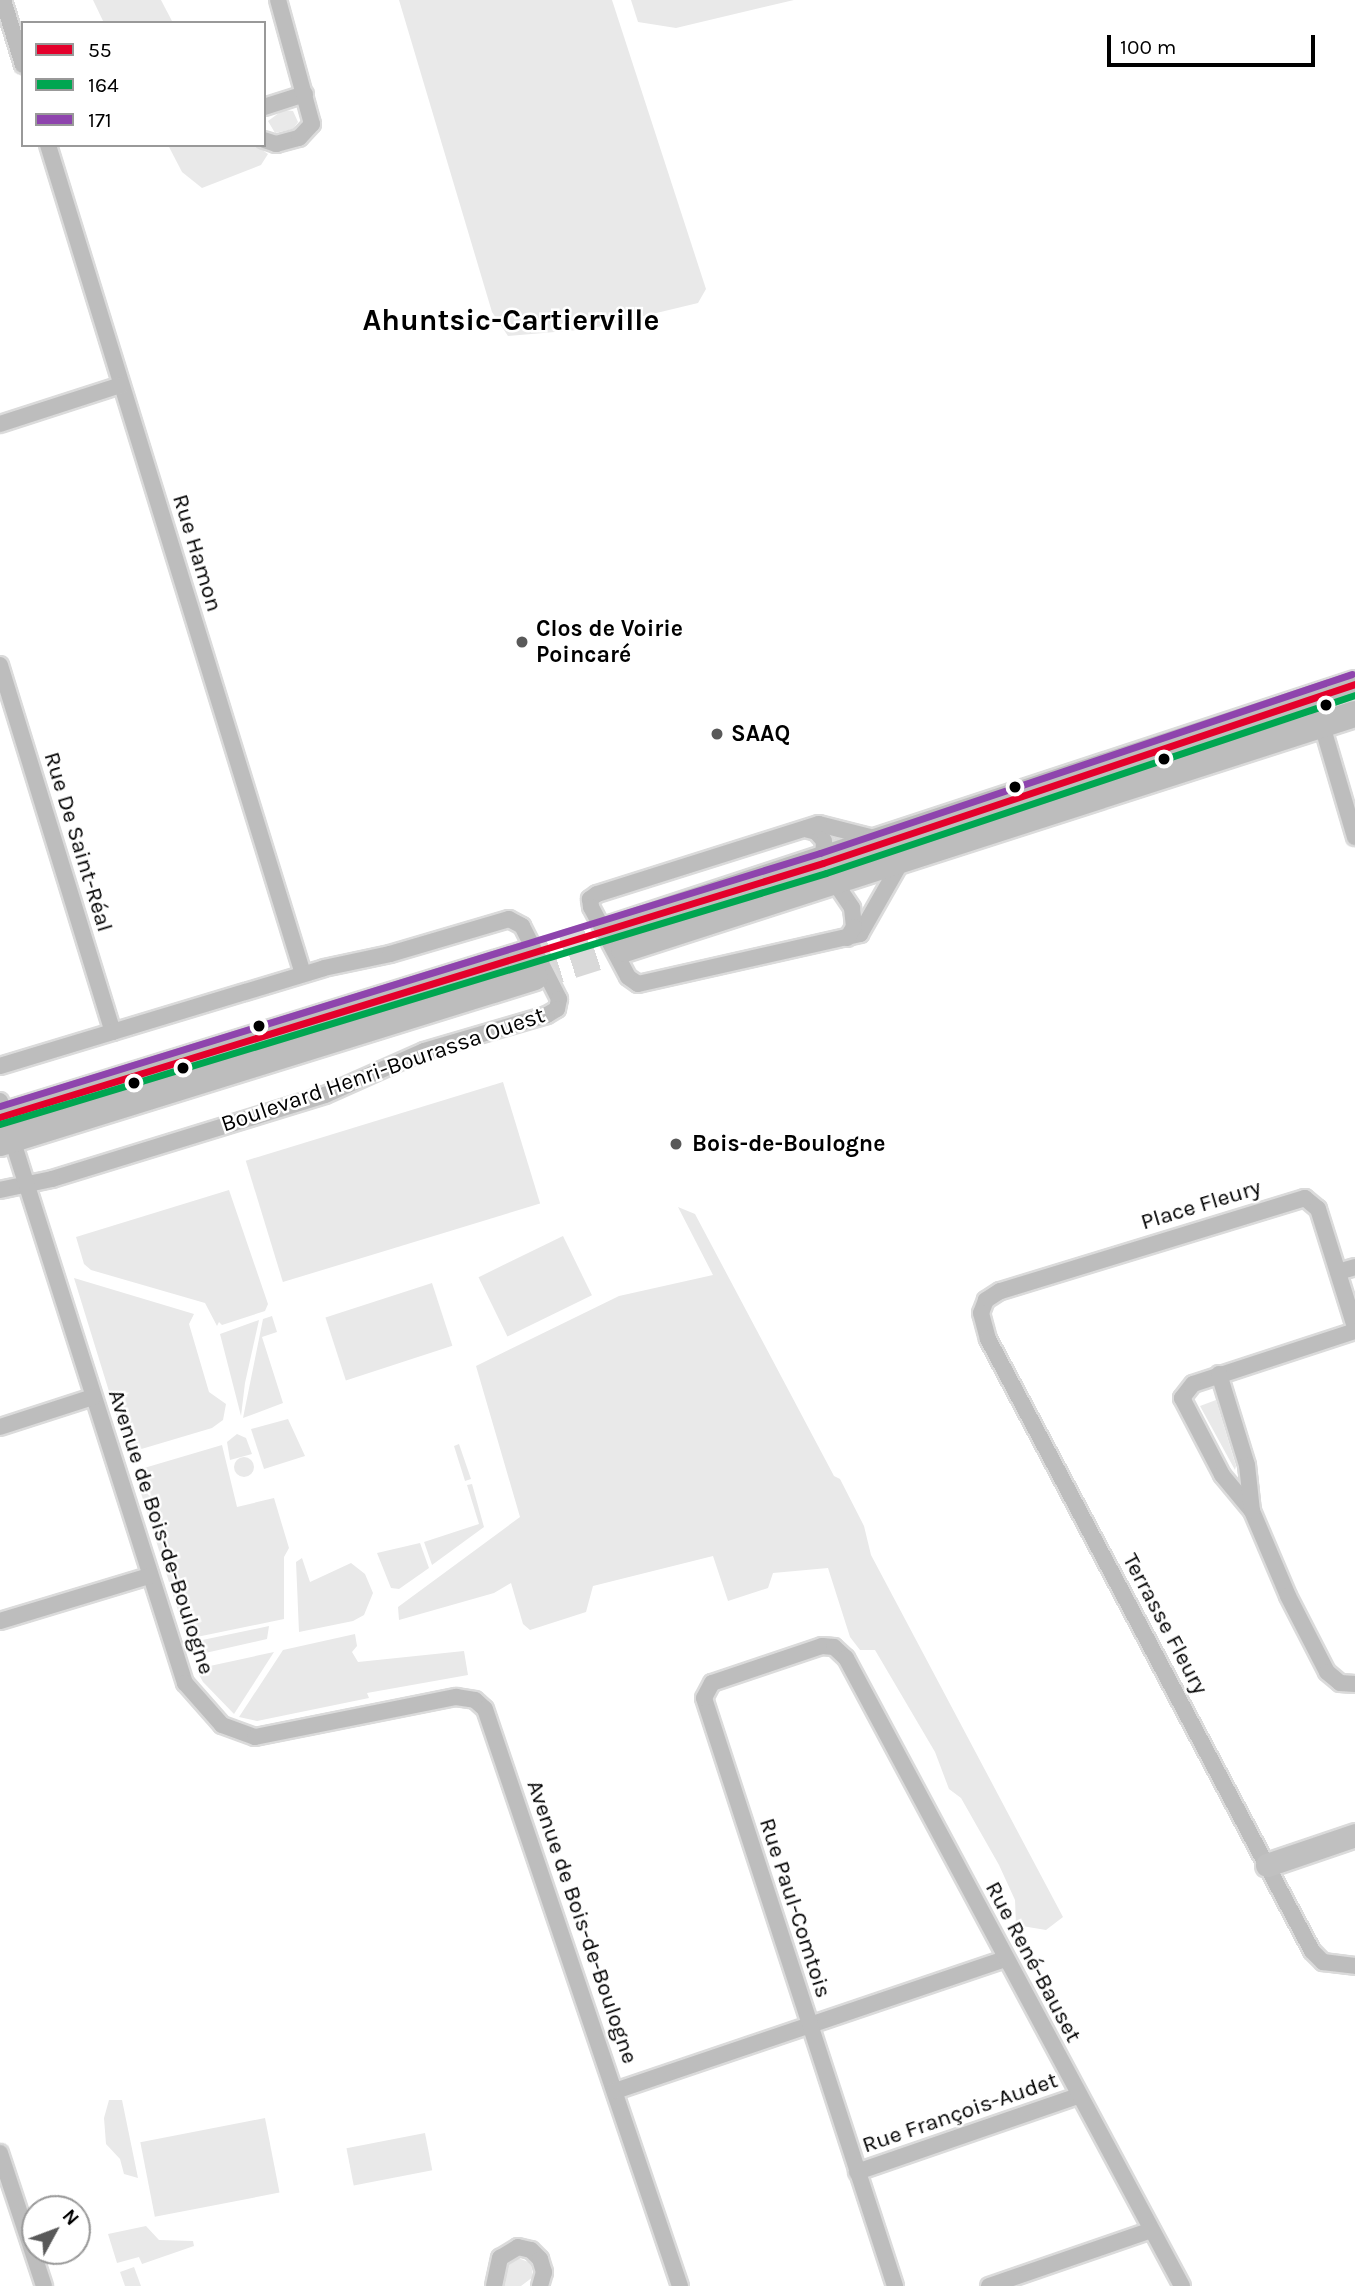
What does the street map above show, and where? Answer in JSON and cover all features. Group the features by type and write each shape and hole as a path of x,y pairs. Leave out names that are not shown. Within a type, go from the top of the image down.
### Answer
{"main road":[{"path":"830,873 883,841 1355,684"},
{"path":"619,939 830,873 901,862 1355,714"},
{"name":"Boulevard Henri-Bourassa Ouest","path":"4,1123 530,966"}],"street":[{"path":"3,0 21,58"},
{"path":"266,141 276,144 308,134 313,121 278,0"},
{"path":"266,106 305,94"},
{"name":"Rue Hamon","path":"49,147 303,974"},
{"path":"0,424 121,385"},
{"name":"Rue De Saint-Réal","path":"0,665 113,1032"},
{"path":"1314,698 1355,837"},
{"path":"883,841 830,824 597,894 590,899 591,907 635,984 847,938 867,927 901,862"},
{"path":"805,830 814,831 824,841 830,873 850,900 854,916 847,938"},
{"name":"Boulevard Henri-Bourassa Ouest","path":"0,1066 303,974 390,954 509,919 522,926 559,999 553,1012 424,1051 325,1095 0,1190"},
{"name":"Avenue de Bois-de-Boulogne","path":"4,1123 28,1183 185,1684 218,1721 240,1734 268,1736 456,1698 482,1705 680,2286"},
{"name":"Place Fleury","path":"981,1307 989,1297 1006,1289 1301,1198 1311,1200 1318,1207 1355,1329"},
{"path":"1338,1272 1355,1267"},
{"name":"Terrasse Fleury","path":"981,1307 988,1339 1318,1959 1355,1966"},
{"path":"1355,1329 1187,1387 1183,1402 1223,1475 1252,1511 1288,1596 1327,1672 1340,1683 1355,1684"},
{"path":"1219,1374 1248,1465 1252,1511"},
{"path":"0,1427 93,1397"},
{"path":"0,1621 149,1576"},
{"name":"Rue Paul-Comtois","path":"846,1658 838,1649 822,1646 718,1680 704,1695 895,2286"},
{"name":"Rue René-Bauset","path":"846,1658 1182,2286"},
{"path":"1267,1864 1355,1835"},
{"path":"615,2091 1005,1959"},
{"name":"Rue François-Audet","path":"857,2172 1079,2096"},
{"path":"0,2153 44,2286"},
{"path":"989,2286 1152,2230"},
{"path":"494,2286 500,2258 509,2249 522,2247 540,2259 544,2272 540,2286"}],"shaded area":[{"path":"93,0 161,0 172,21 103,21"},
{"path":"399,0 612,0 706,289 698,303 590,329 508,336 492,312"},
{"path":"631,0 794,0 676,28 638,22"},
{"path":"283,110 293,111 298,122 293,129 275,133 268,121"},
{"path":"169,147 258,147 268,154 261,165 202,188 182,172"},
{"path":"503,1082 540,1203 283,1282 246,1161"},
{"path":"229,1190 268,1304 265,1311 222,1325 219,1322 217,1326 205,1303 91,1270 84,1264 76,1237"},
{"path":"678,1207 695,1214 834,1476 840,1479 864,1526 871,1555 1063,1917 1046,1930 1016,1925 1015,1900 999,1865 961,1798 949,1789 935,1752 875,1650 860,1650 850,1637 828,1568 773,1573 768,1588 728,1601 713,1556 593,1586 586,1612 530,1630 523,1624 511,1583 494,1593 399,1620 398,1607 520,1517 476,1366 619,1296 713,1275"},
{"path":"563,1236 592,1295 507,1337 479,1277"},
{"path":"74,1278 194,1314 189,1324 209,1392 226,1404 223,1420 212,1428 128,1453"},
{"path":"432,1283 452,1346 346,1380 325,1318"},
{"path":"272,1316 277,1332 262,1337 283,1403 243,1418 263,1319"},
{"path":"259,1320 245,1383 241,1416 220,1334"},
{"path":"1216,1400 1236,1466 1235,1470 1200,1406"},
{"path":"288,1419 305,1456 264,1469 251,1429"},
{"path":"237,1434 246,1438 252,1454 230,1460 227,1442"},
{"path":"459,1444 471,1479 465,1481 454,1446"},
{"path":"222,1445 237,1507 274,1498 289,1548 284,1557 284,1619 187,1639 134,1471"},
{"path":"244,1457 251,1460 254,1467 251,1474 244,1477 237,1474 234,1467 237,1460"},
{"path":"472,1484 484,1527 432,1565 424,1542 479,1524 467,1485"},
{"path":"420,1543 429,1568 399,1589 391,1588 377,1553"},
{"path":"302,1558 310,1582 351,1563 365,1574 373,1593 364,1615 353,1621 299,1632 296,1562"},
{"path":"269,1626 267,1639 192,1656 188,1643"},
{"path":"355,1634 357,1646 352,1652 358,1662 464,1651 468,1675 367,1693 369,1698 257,1721 239,1717 283,1650"},
{"path":"274,1652 234,1714 203,1682 196,1669"},
{"path":"109,2100 122,2100 138,2178 124,2174 120,2159 106,2144 104,2118"},
{"path":"265,2118 280,2193 155,2217 140,2142"},
{"path":"425,2133 432,2170 354,2186 346,2148"},
{"path":"146,2226 159,2240 193,2241 194,2246 142,2264 139,2257 117,2263 108,2234"},
{"path":"518,2258 531,2263 533,2277 521,2286 504,2286 508,2265"},
{"path":"134,2267 141,2286 125,2286 120,2272"}],"tunnel":[{"path":"524,955 613,928"},
{"path":"535,977 624,949"}],"transit line":[{"name":"171","path":"0,1106 820,853 1352,674"},
{"name":"55","path":"0,1117 823,863 1355,684"},
{"name":"164","path":"0,1124 826,873 1355,695"}],"place":[{"name":"Clos de Voirie Poincaré","path":"522,642"},
{"name":"SAAQ","path":"717,734"},
{"name":"Bois-de-Boulogne","path":"676,1144"}],"district":[{"name":"Ahuntsic-Cartierville","path":"511,320"}]}
